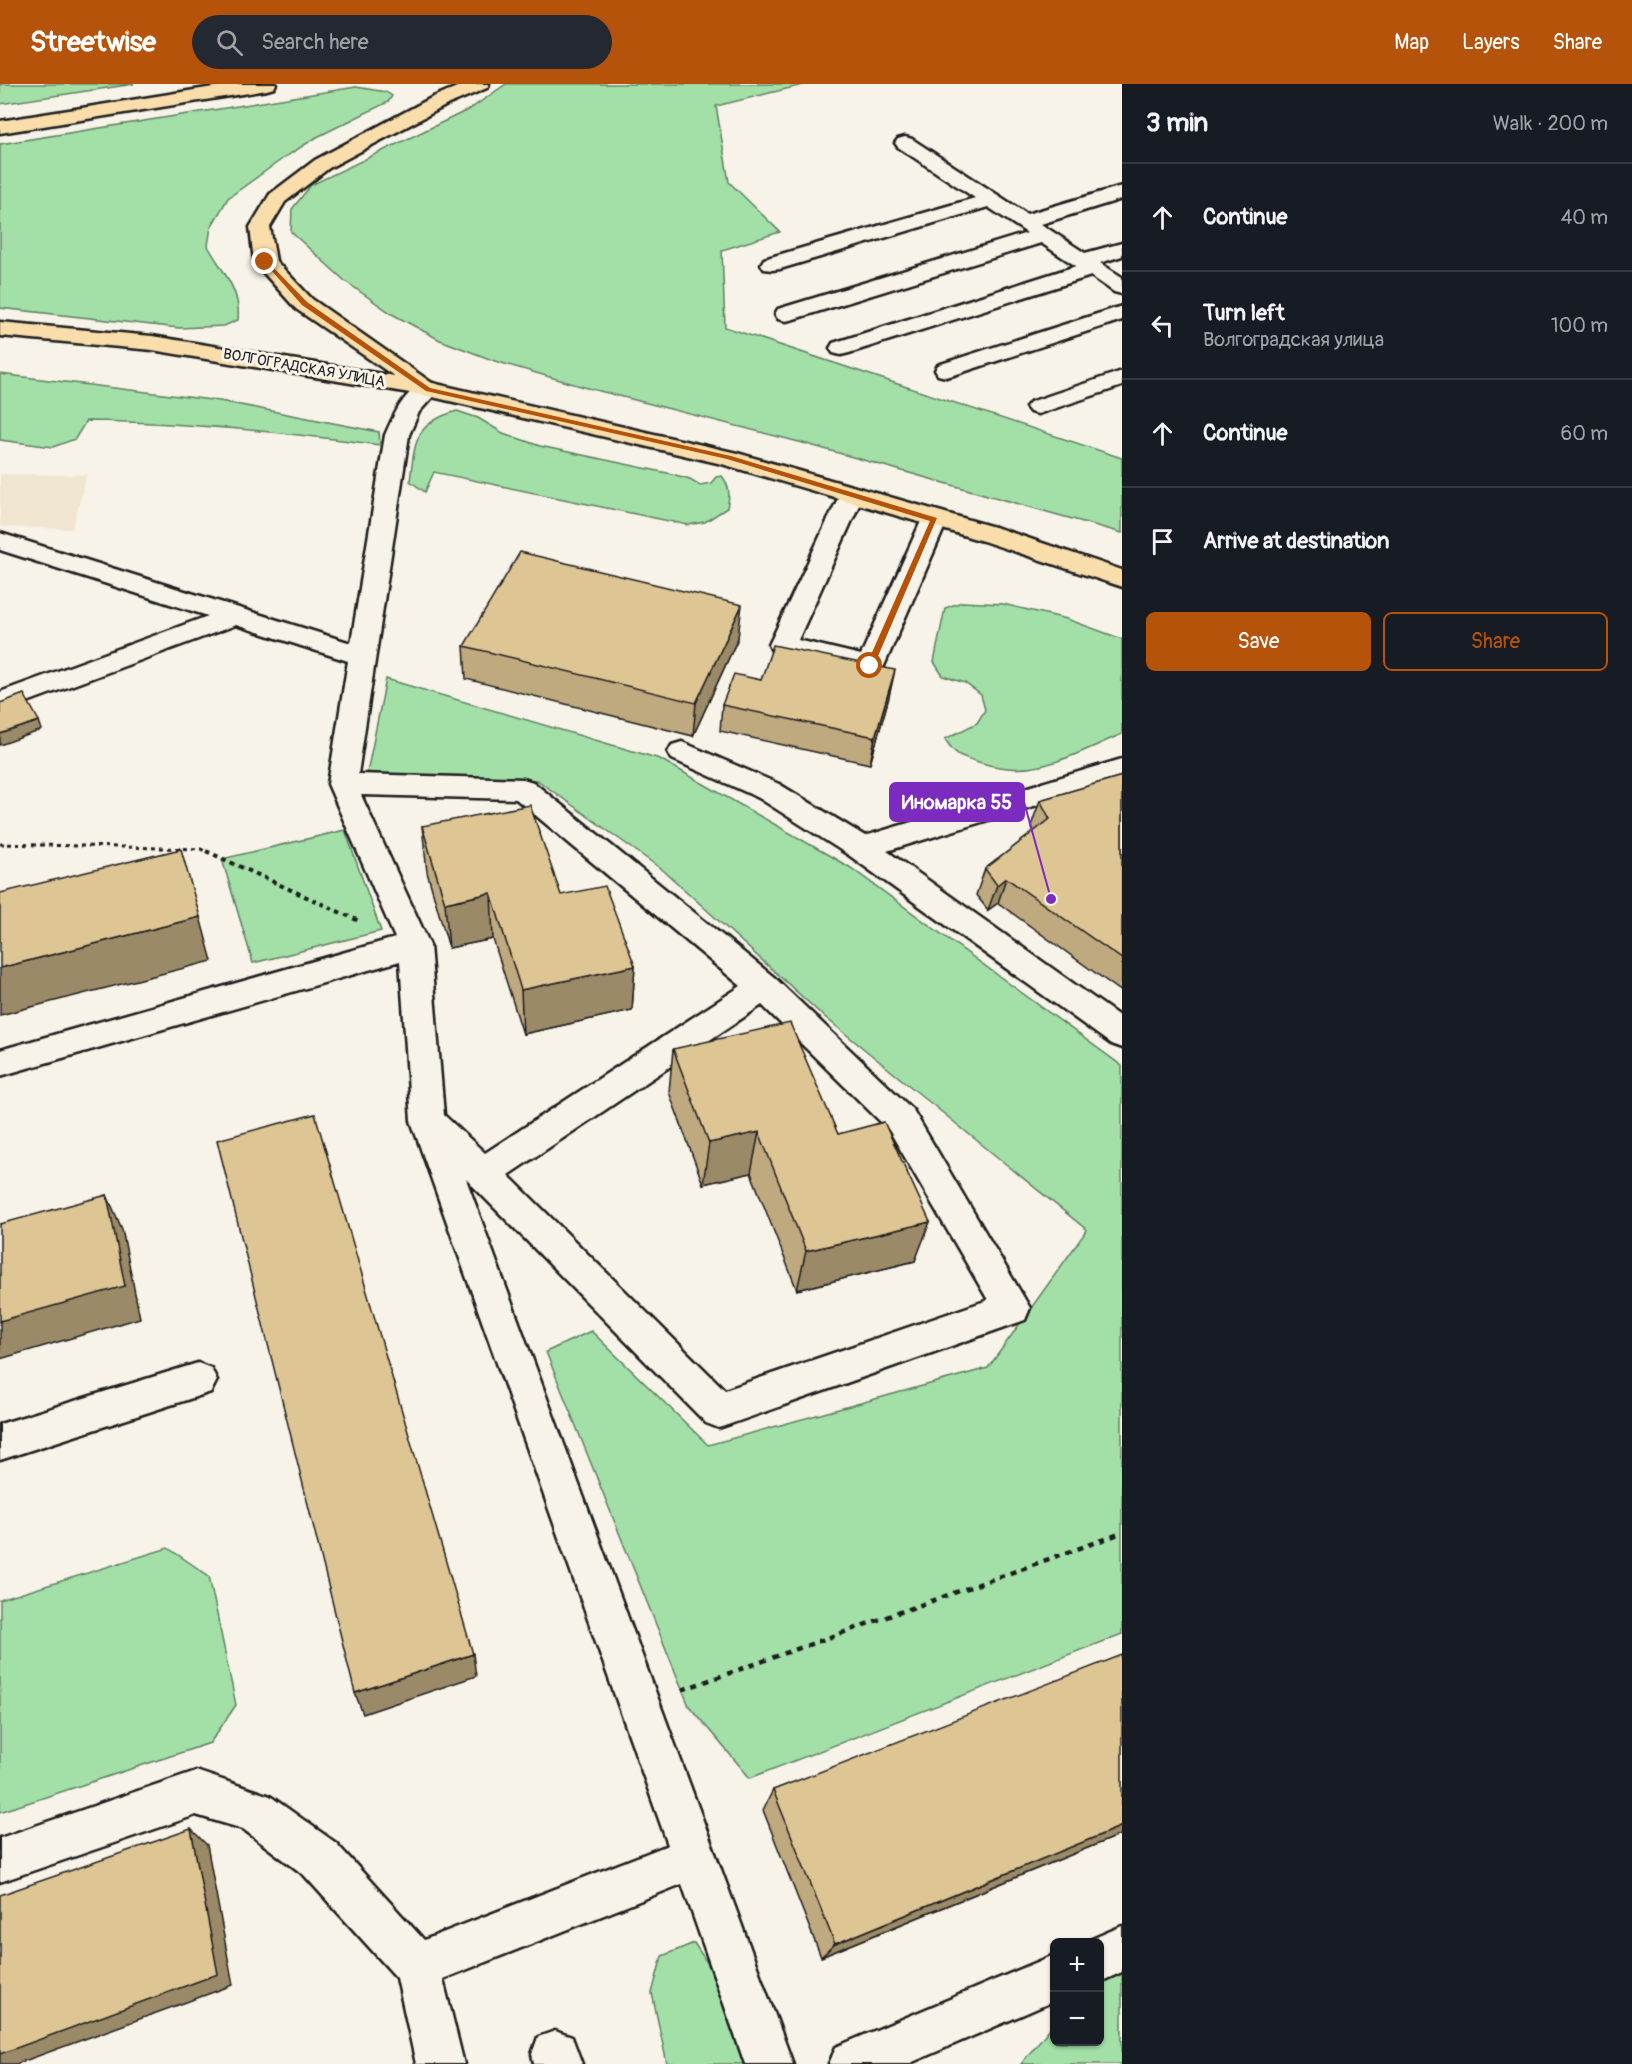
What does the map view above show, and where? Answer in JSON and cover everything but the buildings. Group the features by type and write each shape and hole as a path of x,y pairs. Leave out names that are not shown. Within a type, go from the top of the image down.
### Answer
{"main road":[{"path":"0,127 267,84"},
{"path":"428,389 304,304 265,262 260,227 277,198 322,164 440,101 480,84"},
{"name":"ВОЛГОГРАДСКАЯ УЛИЦА","path":"0,329 152,343 428,389 728,458 992,535 1122,579"}],"lane":[{"path":"905,143 1122,287"},
{"path":"1024,222 1122,192"},
{"path":"772,264 990,200"},
{"path":"786,314 1044,235"},
{"path":"841,348 1088,265 1122,249"},
{"path":"946,370 1122,313"},
{"path":"1038,407 1122,378"},
{"path":"428,389 408,410 397,435 342,784 414,945 428,1121 769,2064"},
{"path":"852,494 782,645 870,666 934,519"},
{"path":"0,541 362,656"},
{"path":"0,702 238,615"},
{"path":"682,752 769,791 861,848 1122,1035"},
{"path":"861,848 1122,770"},
{"path":"342,784 523,789 764,987 901,1120 1012,1308 719,1410 483,1173 428,1121"},
{"path":"0,1063 414,945"},
{"path":"483,1173 764,987"},
{"path":"0,1442 198,1380"},
{"path":"0,1860 196,1793 255,1811 320,1859 417,1966 439,2064"},
{"path":"417,1966 694,1857"},
{"path":"1104,1957 1122,1949"},
{"path":"853,2064 1050,1980"}],"path":[{"path":"0,844 201,849 414,945"},
{"path":"639,1706 1122,1533"}],"shaded area":[{"path":"0,474 87,475 72,529 0,527"}],"green space":[{"path":"0,84 134,84 0,104"},
{"path":"506,84 807,84 716,106 729,182 780,232 722,250 725,327 1122,458 1122,533 803,443 584,387 495,361 440,340 392,314 345,281 291,232 292,209 311,185 470,109"},
{"path":"356,87 386,92 392,96 388,102 317,137 228,198 211,227 208,246 234,290 238,320 224,326 179,328 0,308 0,144"},
{"path":"0,374 220,401 379,432 380,445 233,428 86,421 75,439 53,447 0,440"},
{"path":"457,411 478,418 503,433 540,446 672,474 690,479 700,485 711,483 716,477 722,476 729,491 727,508 705,522 688,525 434,472 425,492 410,481 413,455 419,436 432,422"},
{"path":"962,602 1003,604 1067,619 1122,639 1122,734 1071,756 1037,767 1001,767 969,759 956,753 945,739 977,723 985,710 981,695 965,683 943,676 934,662 945,608"},
{"path":"386,679 660,759 851,868 1122,1066 1122,1634 750,1778 689,1706 546,1352 591,1331 708,1445 988,1368 1087,1230 821,1014 664,871 537,780 367,773"},
{"path":"345,830 381,931 253,963 222,859"},
{"path":"168,1548 209,1576 236,1705 210,1743 0,1812 0,1600"},
{"path":"694,1943 716,1976 749,2064 667,2064 652,1993 662,1956"},
{"path":"1122,1963 1122,2064 1021,2064 1050,2028 1050,2046 1104,2046 1104,1975"}],"place":[{"name":"Иномарка 55","path":"1051,899"}],"route":[{"path":"265,262 304,304 428,389 728,458 934,519 870,666"}]}
